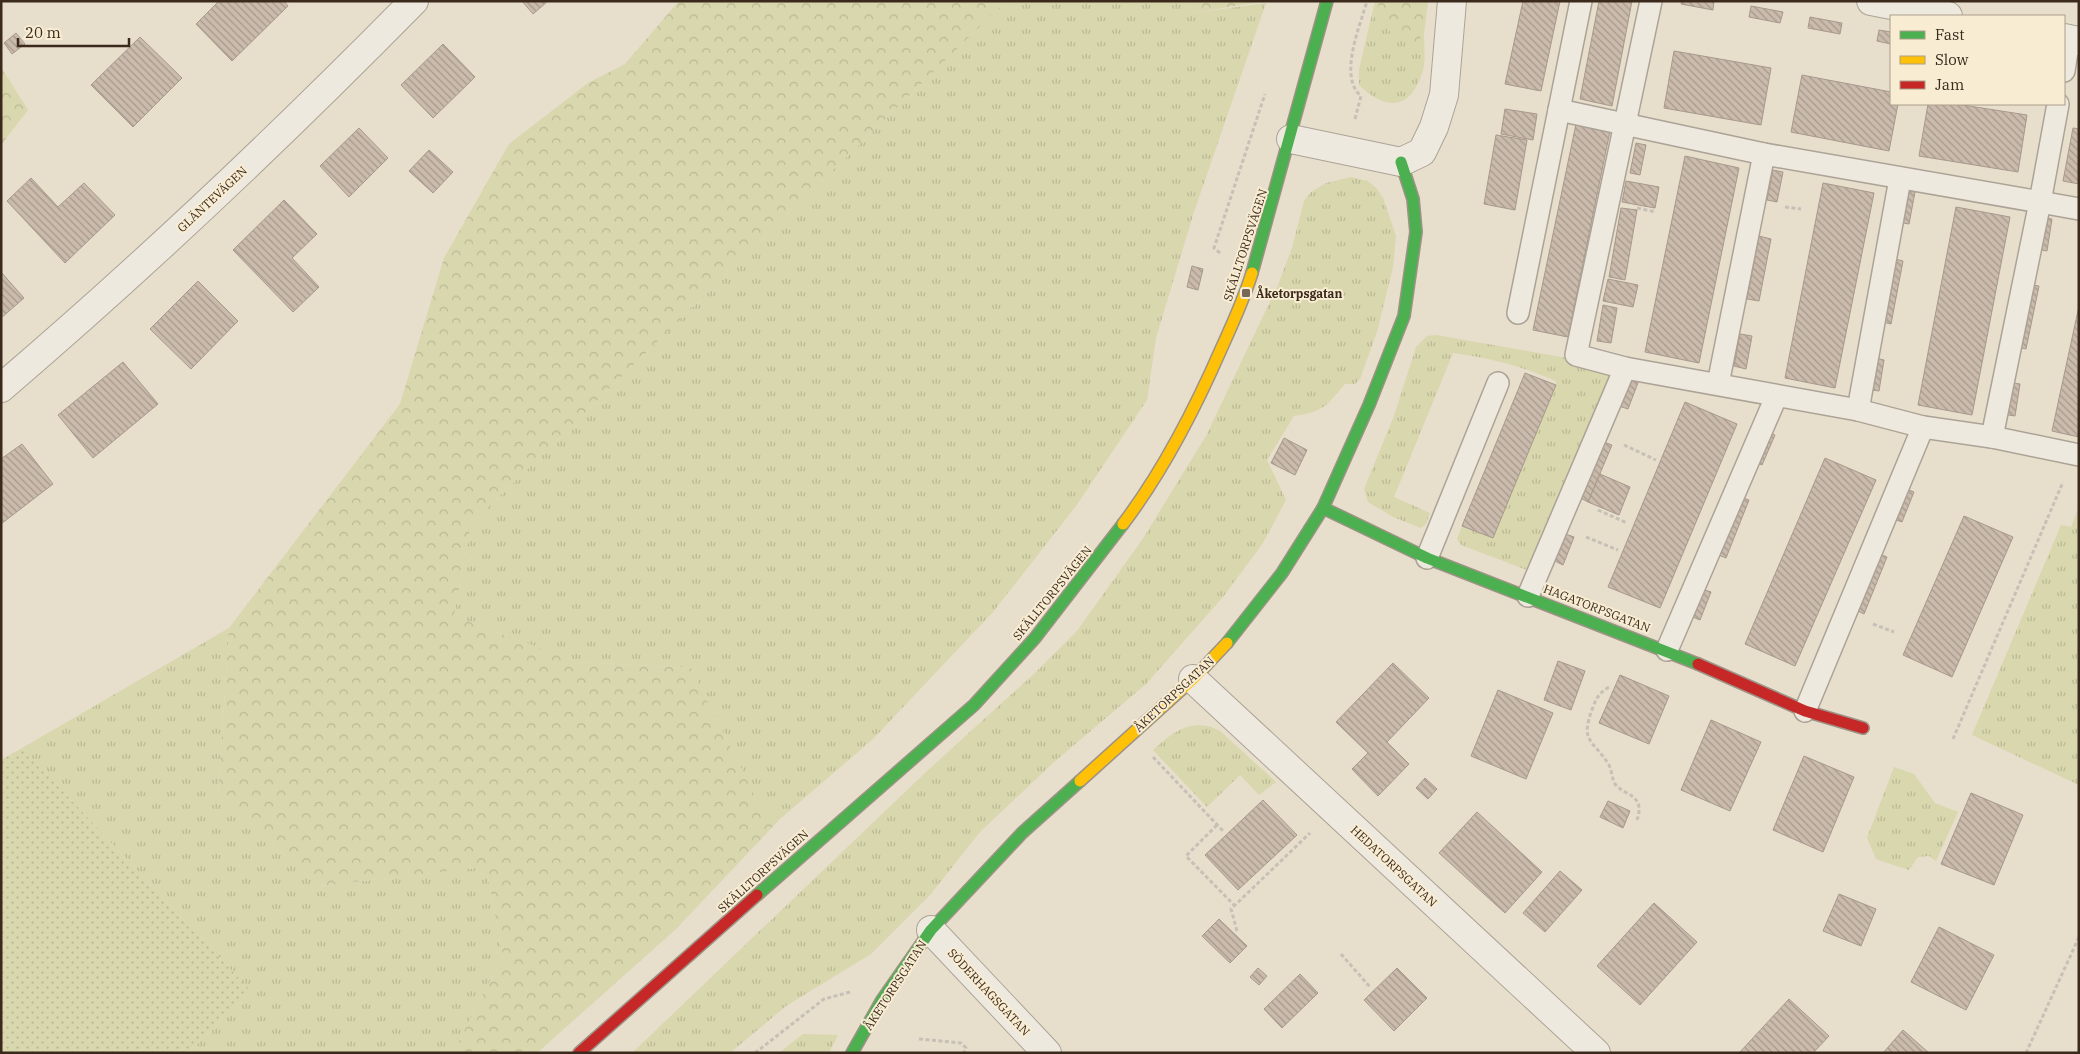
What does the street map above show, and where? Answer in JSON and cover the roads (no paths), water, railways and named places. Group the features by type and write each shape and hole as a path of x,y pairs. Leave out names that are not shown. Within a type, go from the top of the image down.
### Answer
{"street":[{"name":"GLÄNTEVÄGEN","path":"1,388 114,291 292,124 414,1"},
{"name":"SKÄLLTORPSVÄGEN","path":"579,1053 836,824 974,705 1035,638 1085,576 1131,514 1181,433 1205,386 1246,293 1291,139 1327,1"},
{"path":"1291,139 1401,162 1422,152 1434,127 1444,95 1452,1"},
{"path":"1871,1 1943,15"},
{"name":"ÅKETORPSGATAN","path":"852,1053 882,1000 931,930 1022,833 1193,679 1223,648 1282,573 1323,508 1369,406 1404,316 1416,232 1413,199 1401,162"},
{"name":"HAGATORPSGATAN","path":"1323,508 1426,558 1667,650 1806,711 1863,728"},
{"name":"HEDATORPSGATAN","path":"1193,679 1596,1053"},
{"name":"SÖDERHAGSGATAN","path":"931,930 1047,1053"}],"lane":[{"path":"1518,313 1581,1"},
{"path":"1650,1 1626,124 1576,355 1625,368 1718,384 1776,397 1858,410 1923,427 1992,436 2077,455"},
{"path":"2065,67 2071,40"},
{"path":"1992,436 2058,105"},
{"path":"1559,110 1764,154 2079,209"},
{"path":"1718,384 1764,154"},
{"path":"1858,410 1900,179"},
{"path":"1528,596 1625,368"},
{"path":"1426,558 1498,383"},
{"path":"1667,650 1776,397"},
{"path":"1806,711 1923,427"}],"place":[{"name":"Åketorpsgatan","path":"1246,293"}]}
